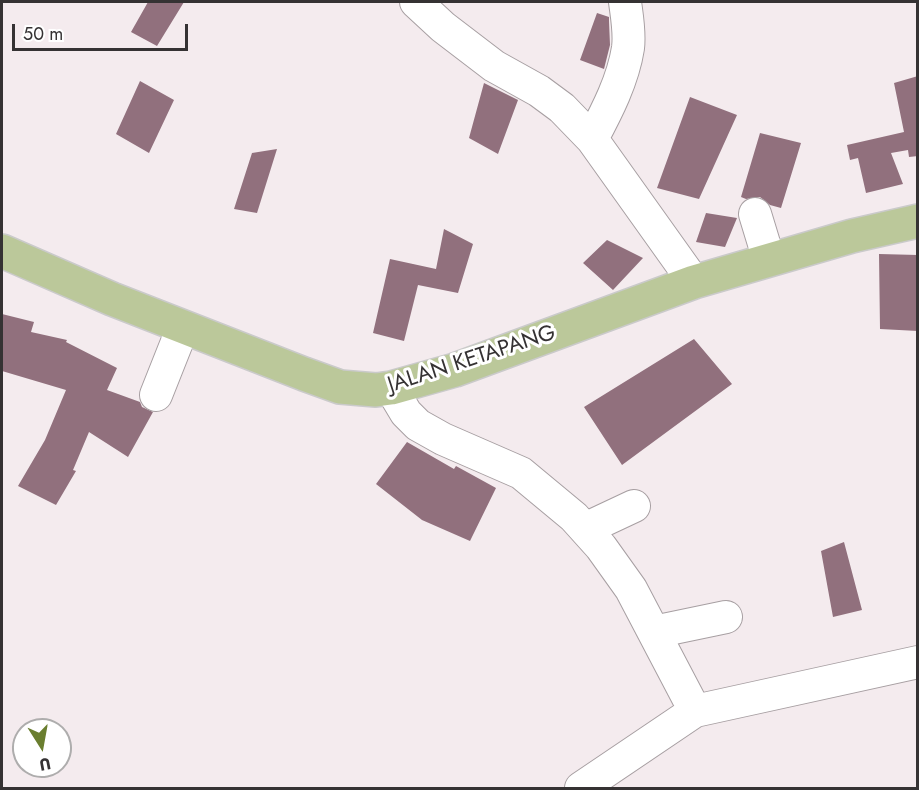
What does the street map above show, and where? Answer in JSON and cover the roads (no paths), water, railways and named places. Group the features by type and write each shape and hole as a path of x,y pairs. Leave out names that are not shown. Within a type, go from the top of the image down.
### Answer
{"main road":[{"name":"JALAN KETAPANG","path":"2,251 183,327 340,387 361,390 391,388 455,370 694,282 852,236 918,221"}],"street":[{"path":"416,2 443,27 494,66 539,90 562,108 592,139 694,282"},
{"path":"592,139 612,101 628,48 629,28 625,2"},
{"path":"755,214 770,260"},
{"path":"156,394 183,327"},
{"path":"391,388 406,413 418,425 443,439 521,473 553,498 585,530 601,547 631,589 695,711"},
{"path":"585,530 634,506"},
{"path":"654,632 726,617"},
{"path":"581,789 695,711 918,662"}]}
